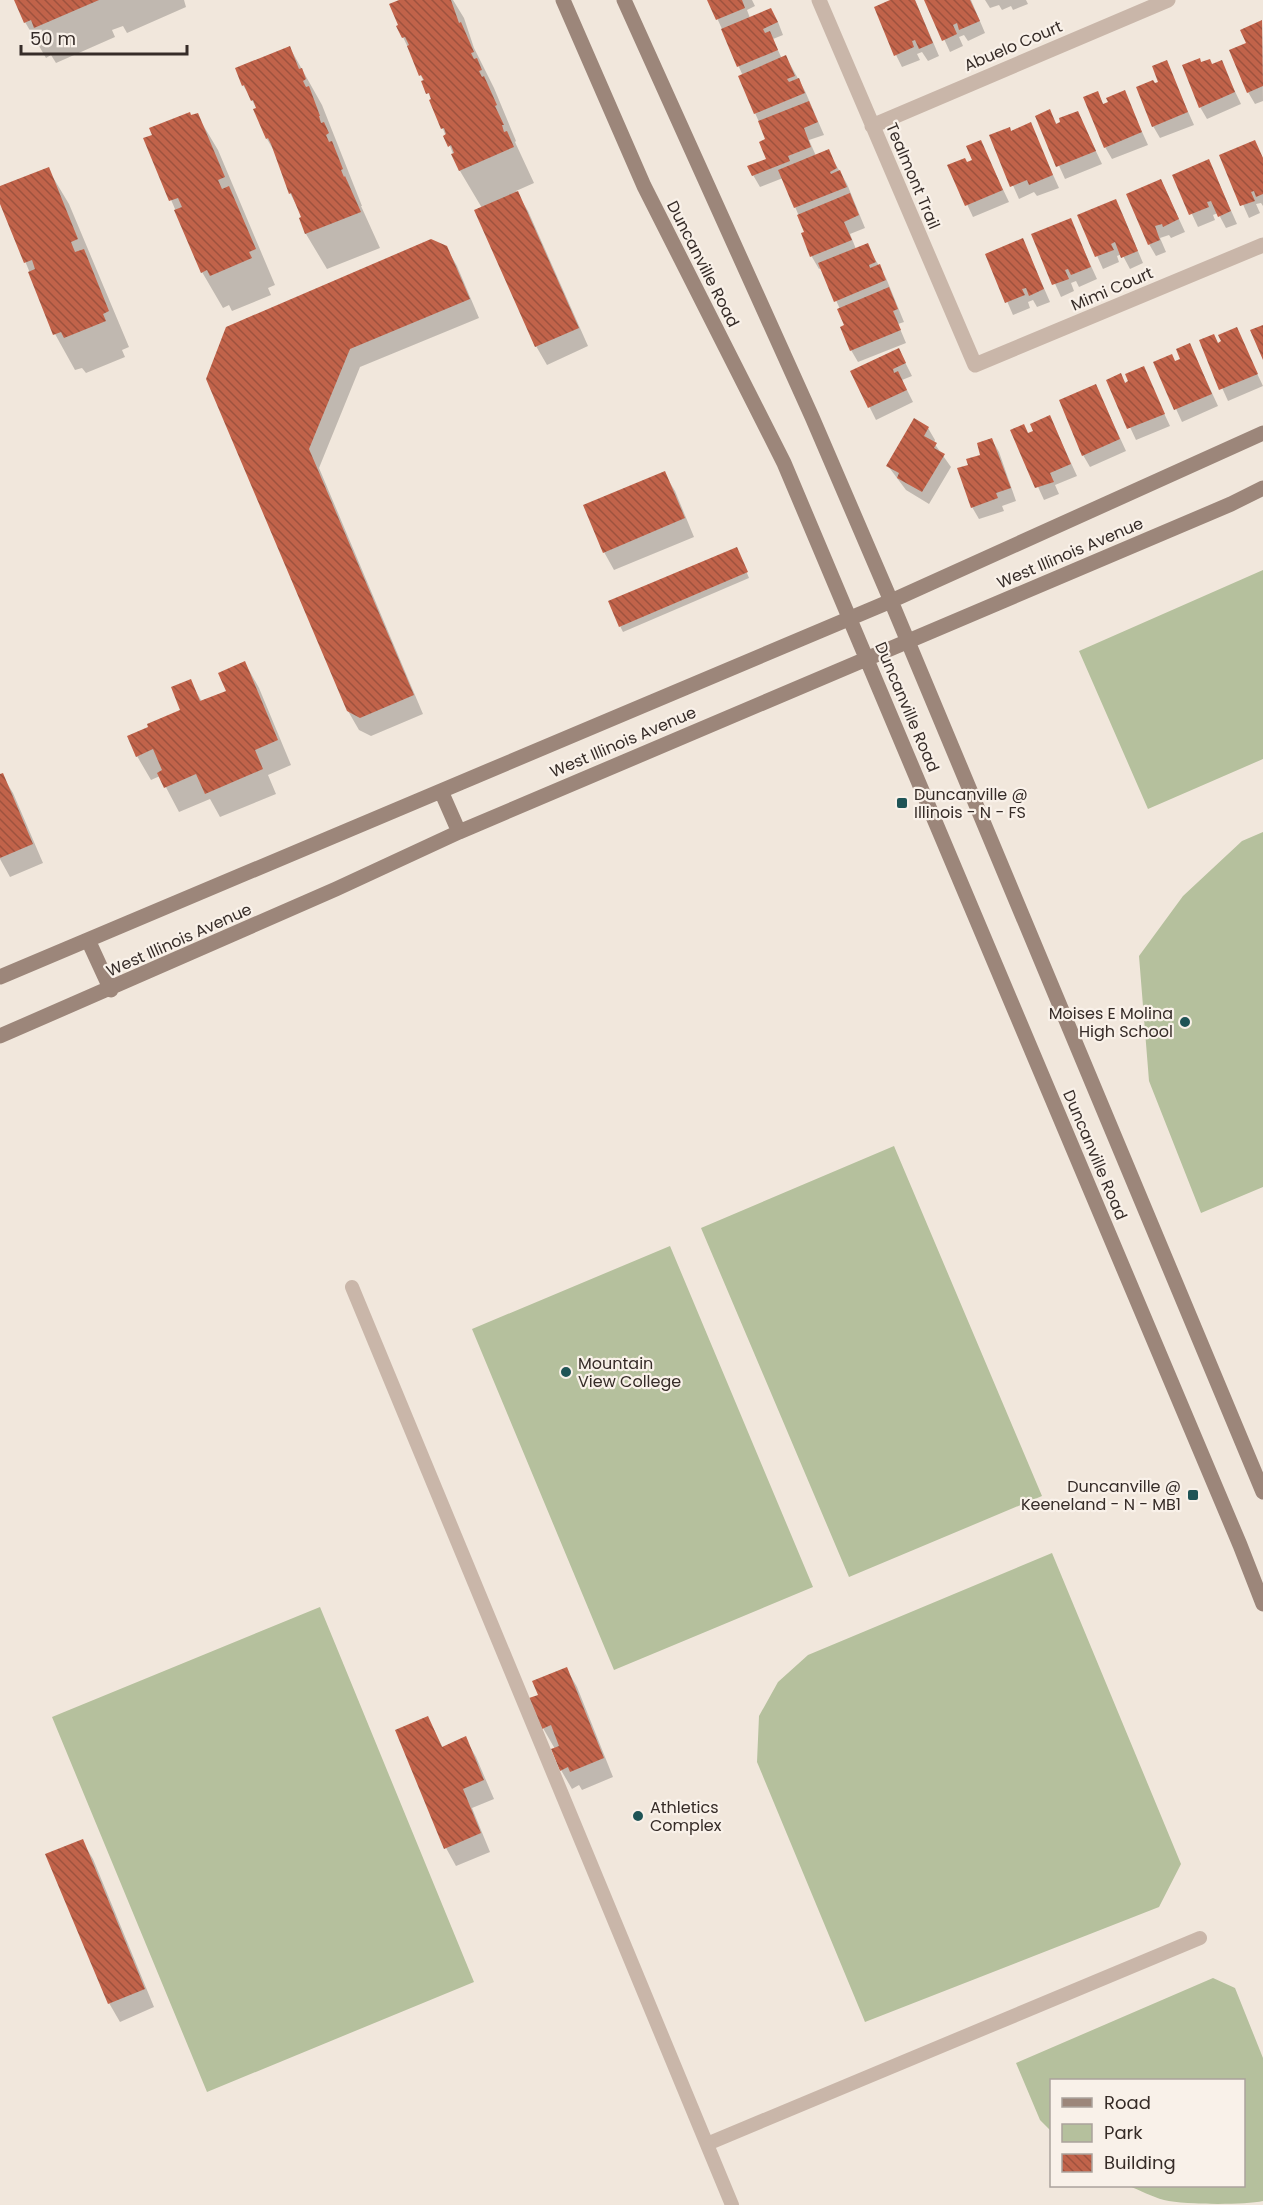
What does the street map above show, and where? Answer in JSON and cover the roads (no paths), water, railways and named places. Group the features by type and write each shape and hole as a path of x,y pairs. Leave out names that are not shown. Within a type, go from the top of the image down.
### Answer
{"main road":[{"name":"Duncanville Road","path":"564,0 644,186 779,453 1263,1604"},
{"name":"Duncanville Road","path":"624,0 812,417 891,601 1263,1492"},
{"name":"West Illinois Avenue","path":"0,977 891,601 1263,433"},
{"name":"West Illinois Avenue","path":"0,1036 111,990 459,832 1232,504 1263,488"},
{"path":"441,791 459,832"},
{"path":"88,940 111,990"}],"street":[{"name":"Tealmont Trail","path":"819,0 975,365"},
{"name":"Abuelo Court","path":"872,126 1168,0"},
{"name":"Mimi Court","path":"975,365 1263,245"},
{"path":"352,1287 732,2205"},
{"path":"707,2144 1200,1938"}],"place":[{"name":"Duncanville @ Illinois - N - FS","path":"902,803"},
{"name":"Moises E Molina High School","path":"1185,1022"},
{"name":"Mountain View College","path":"566,1372"},
{"name":"Duncanville @ Keeneland - N - MB1","path":"1193,1495"},
{"name":"Athletics Complex","path":"638,1816"}]}
